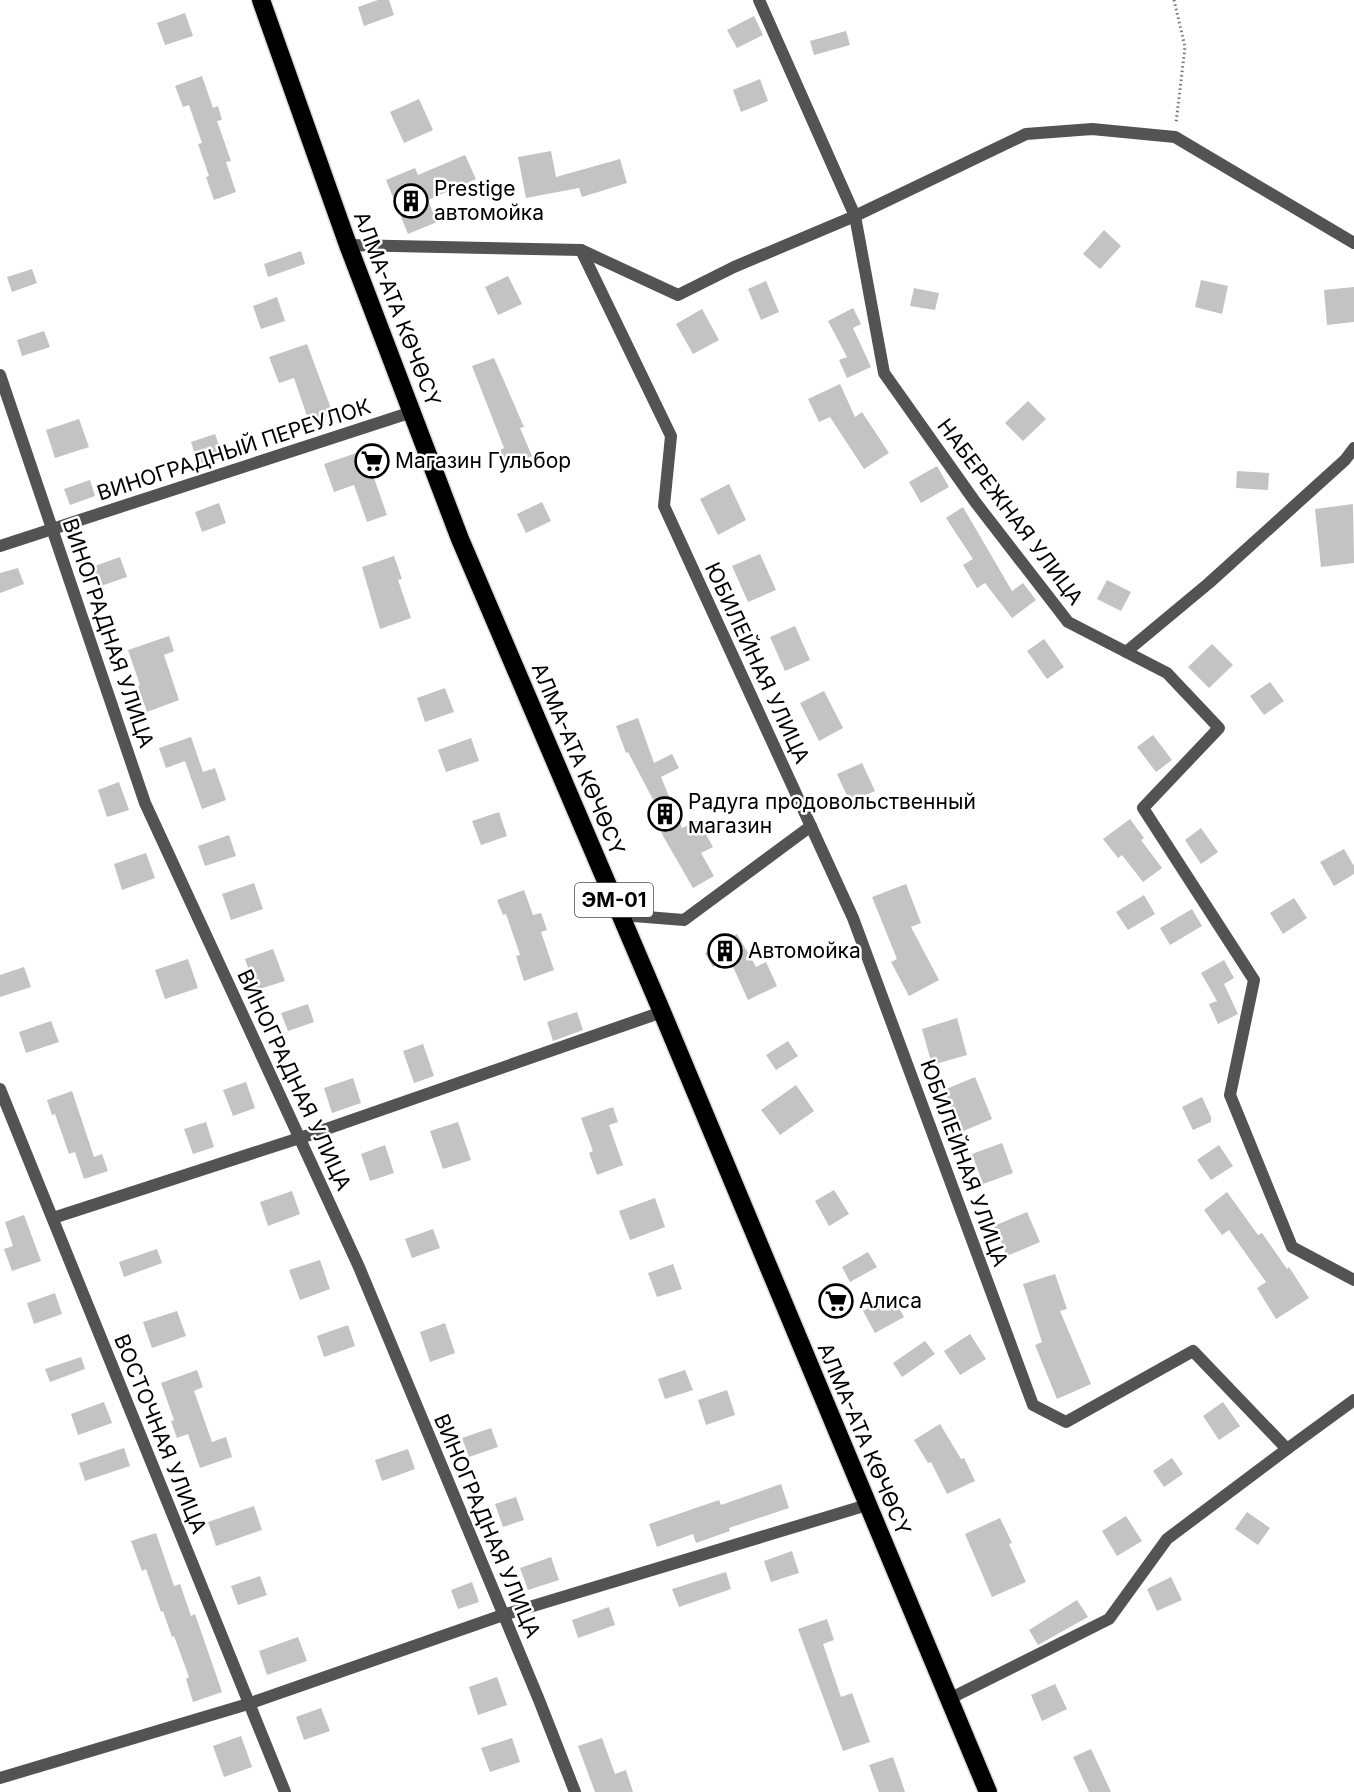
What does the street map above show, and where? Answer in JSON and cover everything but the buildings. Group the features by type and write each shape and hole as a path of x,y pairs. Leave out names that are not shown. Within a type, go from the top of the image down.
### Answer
{"highway":[{"name":"АЛМА-АТА КӨЧӨСҮ","path":"261,0 348,244 460,539 662,1012 988,1792"}],"street":[{"name":"НАБЕРЕЖНАЯ УЛИЦА","path":"759,0 855,216 884,373 976,503 1068,622 1167,673 1220,728 1143,808 1254,980 1230,1095 1292,1247 1354,1280"},
{"path":"348,244 581,250 678,295 734,267 855,216 1026,134 1092,129 1175,137 1354,243"},
{"name":"ЮБИЛЕЙНАЯ УЛИЦА","path":"581,250 671,435 664,506 854,918 1033,1405 1066,1422 1193,1351 1287,1449"},
{"name":"ВИНОГРАДНАЯ УЛИЦА","path":"0,375 145,803 359,1267 575,1792"},
{"name":"ВИНОГРАДНЫЙ ПЕРЕУЛОК","path":"0,546 412,412"},
{"path":"1126,652 1209,583 1345,460 1354,448"},
{"path":"621,915 684,920 811,826"},
{"path":"53,1218 299,1138 662,1012"},
{"name":"ВОСТОЧНАЯ УЛИЦА","path":"0,1089 285,1792"},
{"path":"949,1699 1109,1619 1167,1539 1354,1400"},
{"path":"0,1778 248,1704 503,1615 867,1505"}],"path":[{"path":"1174,0 1185,47 1175,137"}],"place":[{"name":"Prestige автомойка","path":"411,201"},
{"name":"Магазин Гульбор","path":"372,461"},
{"name":"Радуга продовольственный магазин","path":"665,814"},
{"name":"Автомойка","path":"725,951"},
{"name":"Алиса","path":"836,1301"}]}
